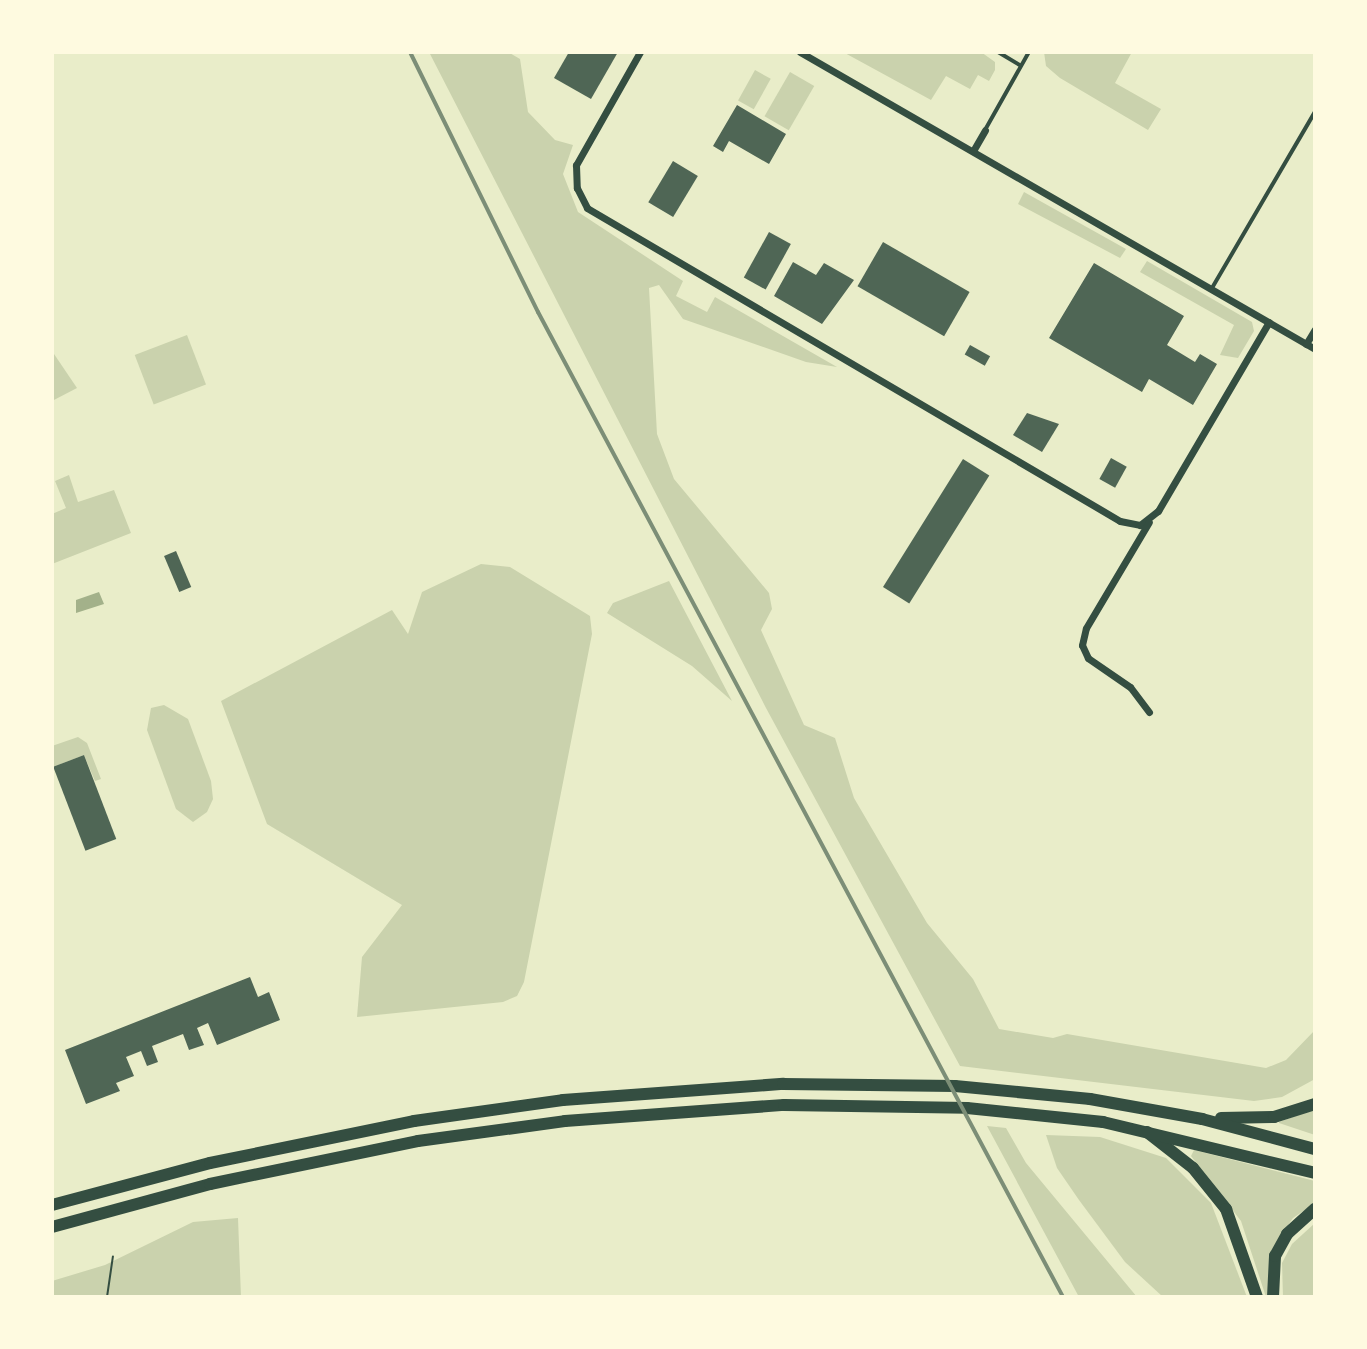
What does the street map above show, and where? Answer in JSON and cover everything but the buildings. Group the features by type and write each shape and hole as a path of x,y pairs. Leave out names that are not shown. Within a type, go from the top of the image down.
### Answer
{"highway":[{"path":"52,1205 324,1136 488,1110 691,1089 900,1084 1013,1090 1202,1119 1315,1149"},
{"path":"1202,1119 1274,1117 1315,1104"},
{"path":"52,1227 271,1170 476,1132 696,1110 910,1105 1024,1112 1145,1130 1315,1173"},
{"path":"1145,1130 1193,1168 1226,1209 1257,1297"},
{"path":"1273,1297 1275,1256 1287,1234 1315,1209"}],"street":[{"path":"640,52 576,165 577,188 587,208 1111,516 1131,524 1149,522"},
{"path":"800,52 1315,349"},
{"path":"973,151 985,130"},
{"path":"1149,712 1130,687 1088,658 1082,645 1086,628 1269,322"},
{"path":"1306,344 1315,329"}],"lane":[{"path":"998,52 1021,65"},
{"path":"985,130 1029,52"},
{"path":"1212,288 1315,112"}],"path":[{"path":"107,1297 113,1256"}],"shaded area":[{"path":"429,52 508,52 520,59 528,112 555,140 573,145 563,174 578,212 683,281 676,296 707,312 715,297 837,367 806,362 683,319 659,285 649,288 657,434 674,479 769,593 772,609 761,630 804,725 835,738 854,798 927,923 973,979 999,1029 1053,1038 1067,1034 1266,1068 1286,1060 1315,1030 1315,1079 1282,1097 1254,1101 960,1066 766,708"},
{"path":"843,52 981,52 995,62 995,70 989,81 978,75 970,89 946,76 931,100"},
{"path":"1044,52 1132,52 1115,83 1161,109 1148,130 1060,78 1046,66"},
{"path":"755,70 771,79 754,109 738,101"},
{"path":"790,72 814,86 789,130 764,116"},
{"path":"1024,192 1126,249 1120,258 1018,204"},
{"path":"1147,261 1252,322 1254,331 1238,358 1220,355 1234,325 1140,272"},
{"path":"187,335 206,384 154,405 135,355"},
{"path":"52,351 77,388 52,401"},
{"path":"69,475 78,502 114,490 131,533 52,564 52,514 66,508 55,481"},
{"path":"481,564 510,567 590,616 592,634 524,982 517,996 503,1002 357,1017 362,957 402,905 267,824 221,701 392,610 408,634 422,592"},
{"path":"669,581 732,701 692,666 607,613 613,603"},
{"path":"99,592 104,604 76,613 76,600"},
{"path":"164,705 188,719 211,781 213,799 207,812 193,822 176,809 147,730 151,708"},
{"path":"78,737 87,743 101,779 95,781 84,755 53,767 52,746"},
{"path":"1315,1109 1315,1135 1279,1123 1279,1122"},
{"path":"987,1126 1006,1128 1026,1163 1137,1297 1079,1297"},
{"path":"1046,1135 1100,1137 1166,1158 1211,1203 1247,1297 1163,1297 1125,1262 1079,1200 1057,1168"},
{"path":"1194,1150 1315,1181 1315,1203 1293,1218 1278,1239 1270,1297 1266,1297 1241,1221 1191,1156"},
{"path":"238,1218 241,1297 52,1297 52,1281 105,1265 193,1222"},
{"path":"1315,1223 1315,1297 1283,1297 1282,1263 1292,1244"}],"railway":[{"path":"410,52 538,312 1063,1297"}]}
